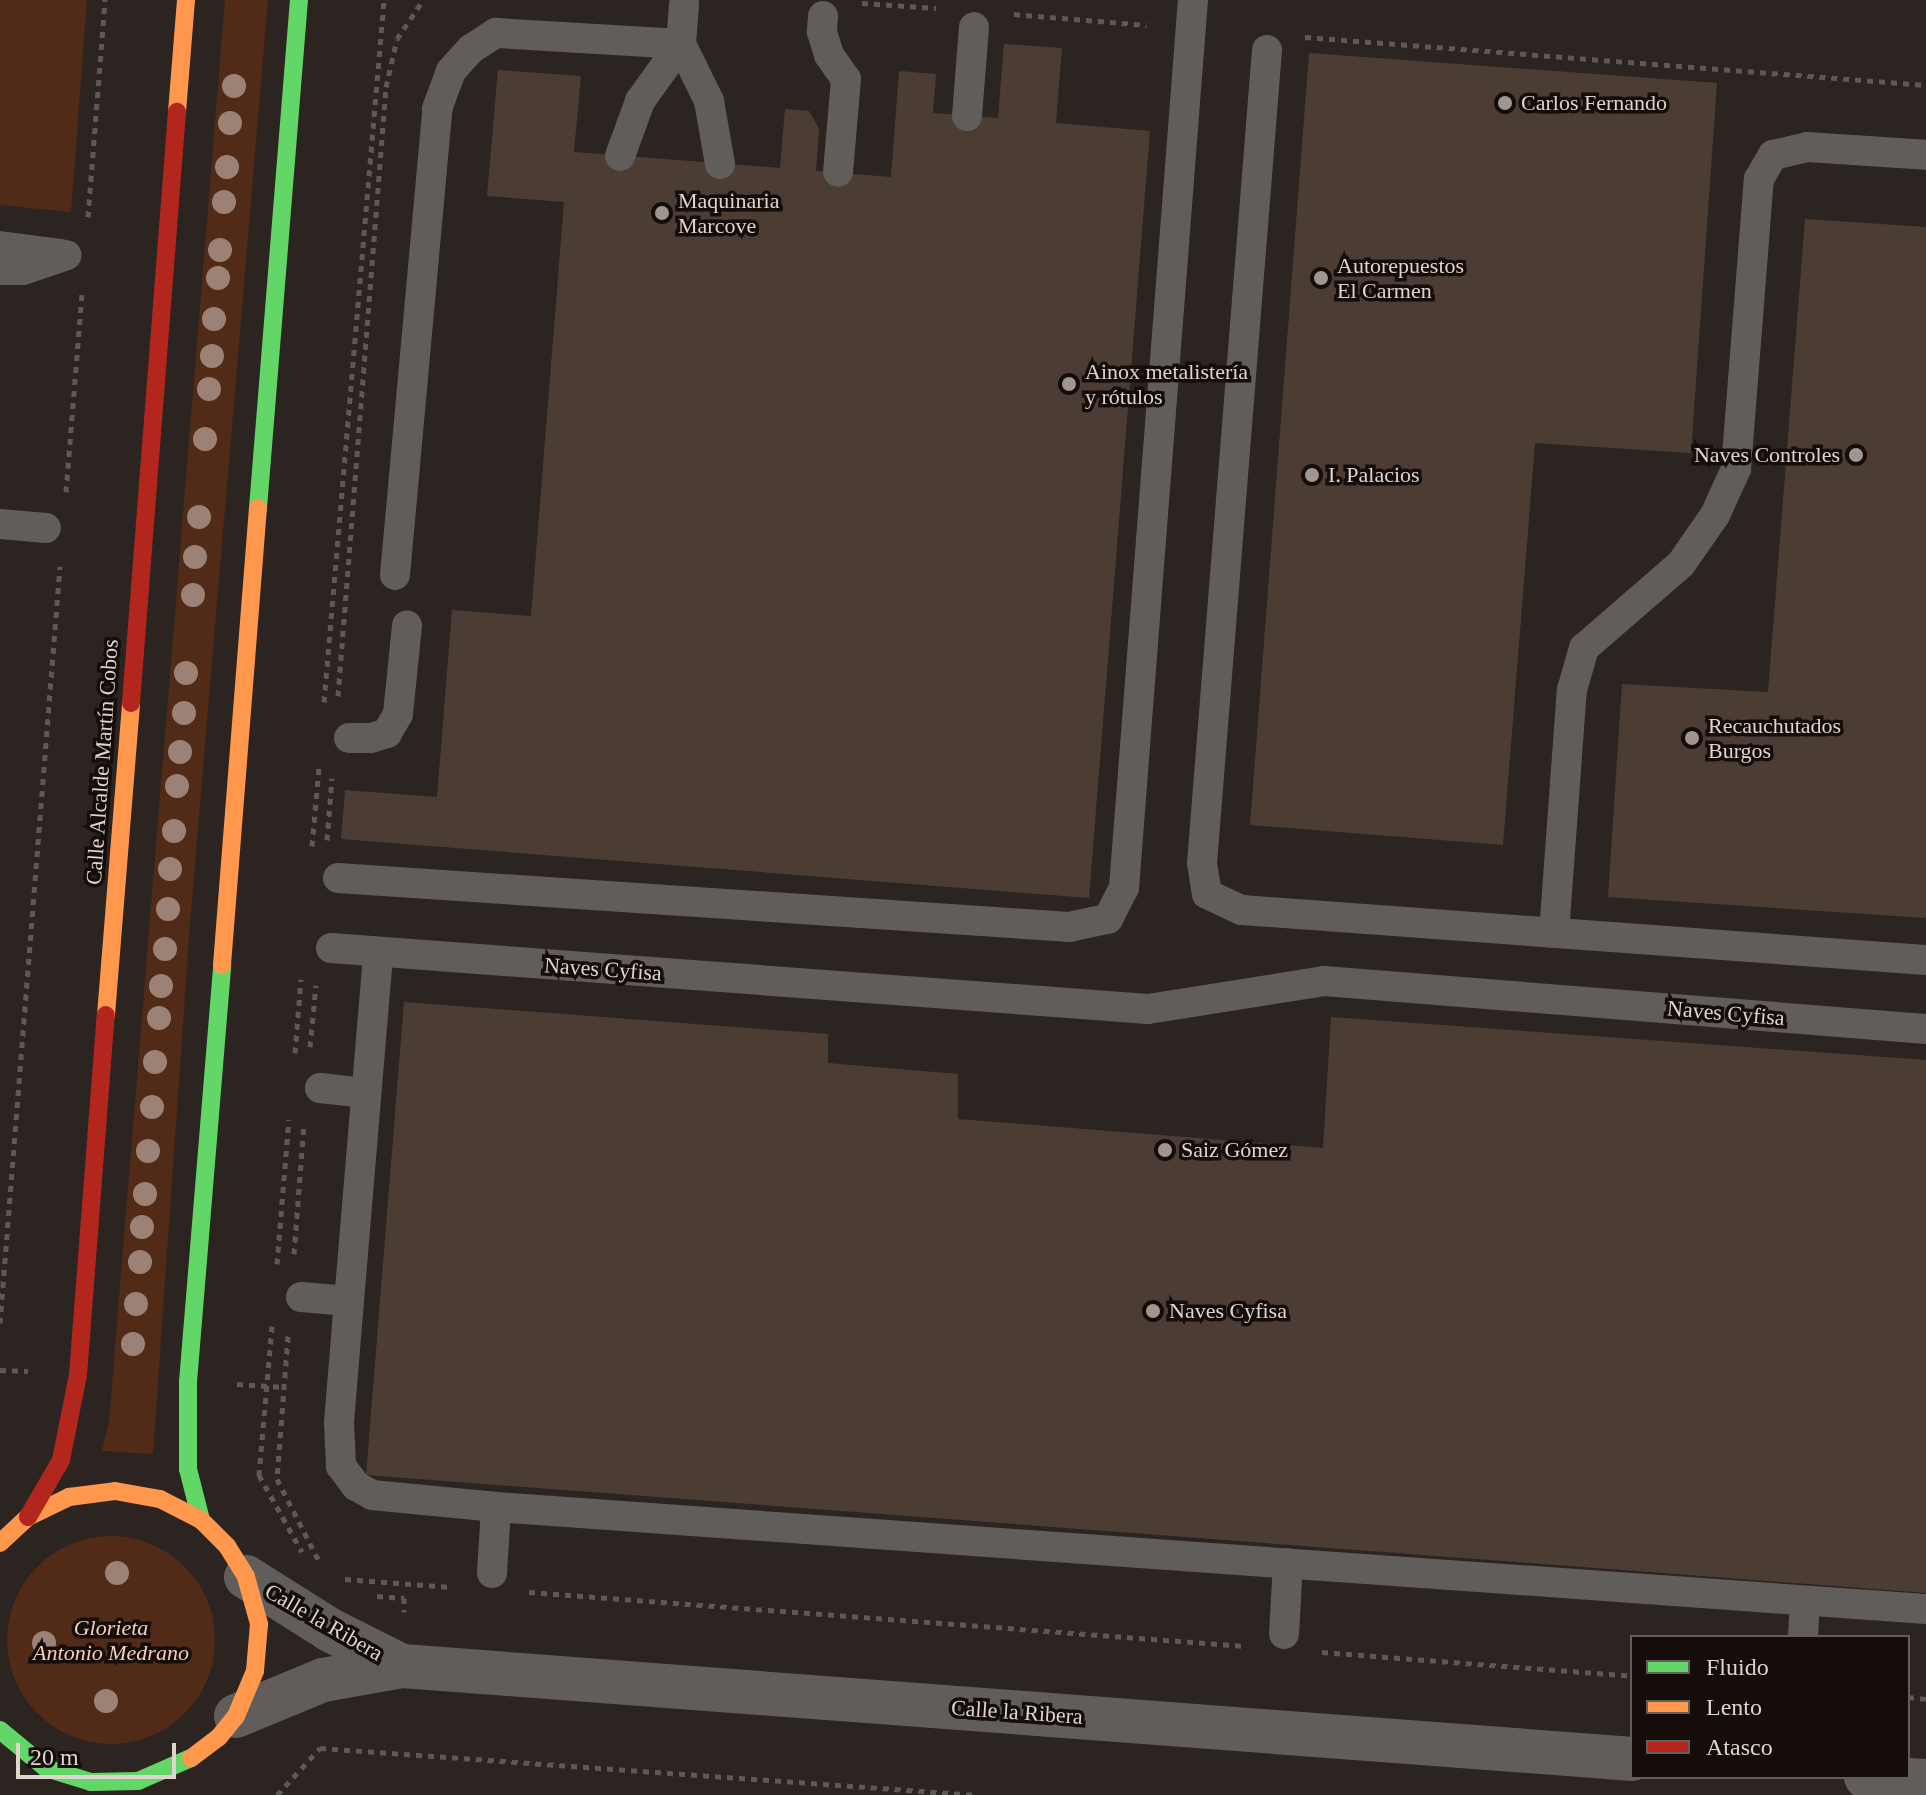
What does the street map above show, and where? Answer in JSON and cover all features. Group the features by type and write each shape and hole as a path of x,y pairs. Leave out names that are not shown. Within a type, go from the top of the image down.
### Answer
{"main road":[{"name":"Calle Alcalde Martín Cobos","path":"28,1517 61,1460 78,1375 186,0"},
{"path":"201,1520 187,1454 188,1382 303,5"},
{"path":"0,1543 28,1517 69,1497 115,1491 160,1499 201,1520 227,1546 246,1577 259,1624 255,1671 227,1726 188,1783"},
{"path":"4,1736 46,1768 91,1782 138,1781 182,1765 227,1726"},
{"path":"4,1736 18,1768"}],"street":[{"name":"Calle la Ribera","path":"246,1577 330,1630 402,1666"},
{"name":"Calle la Ribera","path":"227,1726 323,1680 402,1666 1630,1759"},
{"path":"1896,1779 1926,1781"}],"lane":[{"path":"684,4 681,44 709,101 720,164"},
{"path":"338,878 1069,927 1108,919 1124,888 1192,14"},
{"path":"823,16 822,32 829,55 846,79 838,172"},
{"path":"967,116 974,27"},
{"path":"395,575 437,109 451,71 471,49 496,33 681,44"},
{"path":"620,156 640,101 681,44"},
{"path":"1267,50 1202,863 1207,894 1242,910 1926,960"},
{"path":"1554,933 1572,690 1584,648 1681,564 1715,515 1736,469 1759,179 1773,155 1807,147 1926,155"},
{"path":"0,246 67,255 23,270 0,270"},
{"path":"0,524 46,528"},
{"path":"349,738 371,738 387,733 394,723 398,714 407,625"},
{"name":"Naves Cyfisa","path":"331,948 1148,1009 1324,981 1926,1029"},
{"path":"378,952 339,1422 341,1466 356,1486 372,1495 496,1507 1926,1609"},
{"path":"320,1088 366,1093"},
{"path":"301,1297 349,1301"},
{"path":"492,1573 496,1507"},
{"path":"1284,1634 1288,1563"},
{"path":"1803,1635 1805,1601"}],"path":[{"path":"87,226 105,0"},
{"path":"337,705 386,87 397,39 423,0"},
{"path":"858,2 946,9"},
{"path":"1006,14 1192,14"},
{"path":"1300,37 1926,85"},
{"path":"66,498 83,287"},
{"path":"0,1323 61,560"},
{"path":"327,846 332,768"},
{"path":"309,1056 316,978"},
{"path":"293,1266 304,1117"},
{"path":"289,1326 277,1479 328,1577"},
{"path":"341,1579 464,1588"},
{"path":"522,1591 1251,1647"},
{"path":"1314,1652 1630,1676"},
{"path":"277,1795 320,1748 977,1795"}],"green space":[{"path":"0,0 87,0 71,212 0,205"},
{"path":"225,0 268,0 190,923 153,1454 102,1451 109,1421"},
{"name":"Glorieta Antonio Medrano","path":"111,1536 151,1544 185,1566 207,1600 215,1640 207,1680 185,1714 151,1736 111,1744 71,1736 37,1714 15,1680 7,1640 15,1600 37,1566 71,1544"}],"building":[{"path":"1004,44 1062,48 1056,123 1150,131 1089,898 341,839 345,790 437,797 452,610 531,616 564,202 487,196 498,70 581,76 574,152 780,168 785,109 809,111 819,129 816,171 891,177 899,71 936,74 933,113 998,118"},
{"path":"1309,53 1717,83 1691,453 1535,443 1503,845 1250,825"},
{"name":"Naves Controles","path":"1805,219 1926,227 1926,918 1608,897 1622,684 1768,692"},
{"name":"Naves Cyfisa","path":"404,1002 828,1034 828,1063 958,1074 958,1119 1323,1148 1331,1017 1926,1060 1926,1593 366,1475"}],"traffic: fast":[{"path":"258,508 299,0"},
{"path":"201,1520 188,1469 188,1382 222,965"},
{"path":"0,1730 46,1768 91,1782 138,1781 191,1758"}],"traffic: slow":[{"path":"177,112 186,0"},
{"path":"222,965 258,508"},
{"path":"106,1015 131,703"},
{"path":"0,1543 28,1517 69,1497 115,1491 160,1499 201,1520 227,1546 246,1577 259,1624 255,1671 236,1716 219,1737 191,1758"}],"traffic: jam":[{"path":"131,703 177,112"},
{"path":"28,1517 61,1460 78,1375 106,1015"}],"place":[{"name":"Carlos Fernando","path":"1505,103"},
{"name":"Maquinaria Marcove","path":"662,213"},
{"name":"Autorepuestos El Carmen","path":"1321,278"},
{"name":"Ainox metalistería y rótulos","path":"1069,384"},
{"name":"Naves Controles","path":"1856,455"},
{"name":"I. Palacios","path":"1312,475"},
{"name":"Recauchutados Burgos","path":"1692,738"},
{"name":"Saiz Gómez","path":"1165,1150"},
{"name":"Naves Cyfisa","path":"1153,1311"}]}
